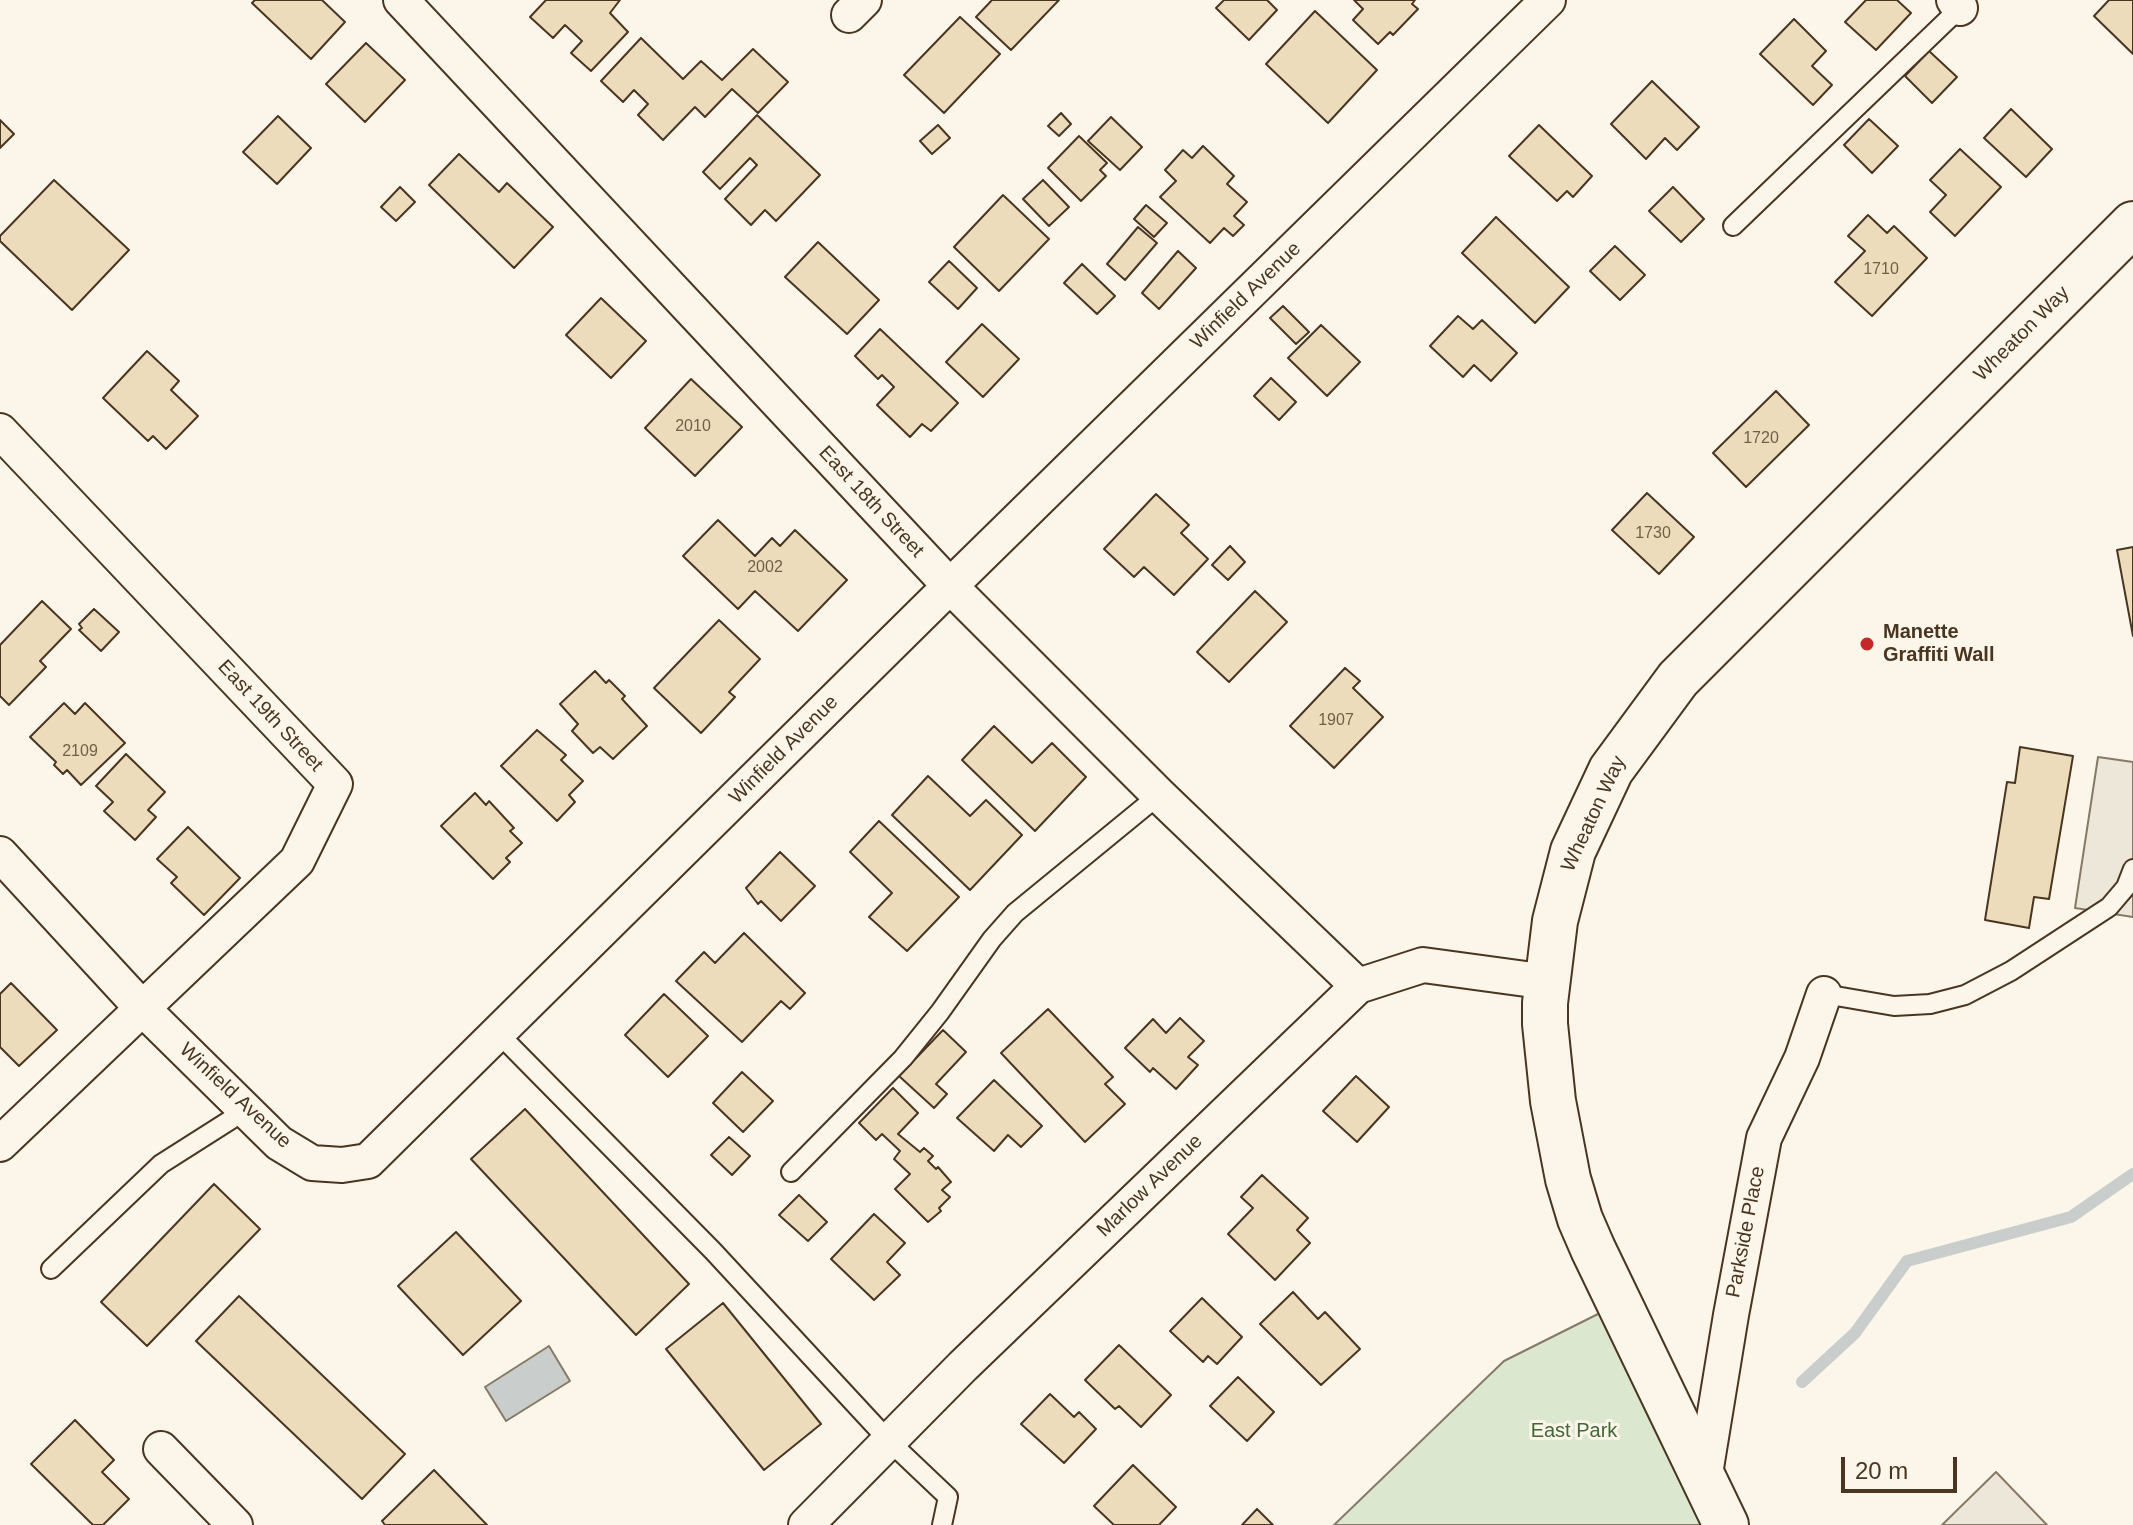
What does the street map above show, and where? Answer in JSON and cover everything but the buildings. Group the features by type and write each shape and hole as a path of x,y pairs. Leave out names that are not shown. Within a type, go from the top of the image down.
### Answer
{"main road":[{"name":"Wheaton Way","path":"1726,1525 1580,1219 1568,1179 1553,1101 1545,1024 1562,887 1573,851 1611,770 1655,708 1708,646 2133,224"}],"street":[{"name":"East 18th Street","path":"401,0 950,586 1159,795 1358,986"},
{"name":"Winfield Avenue","path":"0,854 141,1007 279,1143 312,1163 342,1165 368,1161 1548,0"},
{"name":"East 19th Street","path":"0,431 335,784 297,861 141,1007"},
{"name":"Marlow Avenue","path":"806,1525 963,1366 1358,986 1423,965 1548,982"},
{"name":"Parkside Place","path":"1704,1480 1764,1138 1789,1087 1824,994"},
{"path":"0,1144 141,1007"},
{"path":"161,1449 235,1525"}],"lane":[{"path":"1733,226 1961,3"},
{"path":"791,1172 903,1058 1015,913 1159,795"},
{"path":"1824,994 1894,1006 1930,1004 1965,995 2011,971 2109,907 2126,887 2133,869"},
{"path":"498,1033 713,1251 889,1441 948,1497 942,1525"},
{"path":"51,1269 161,1164 246,1110"}],"green space":[{"name":"East Park","path":"1620,1303 1726,1525 1334,1525 1504,1361"}],"shaded area":[{"path":"2098,757 2133,762 2133,917 2075,908"},
{"path":"549,1346 570,1381 506,1421 485,1387"},
{"path":"1996,1472 2047,1525 1942,1525"}],"waterway":[{"path":"1802,1382 1855,1333 1907,1261 2071,1217 2133,1174"}],"place":[{"name":"Manette Graffiti Wall","path":"1867,644"}]}
